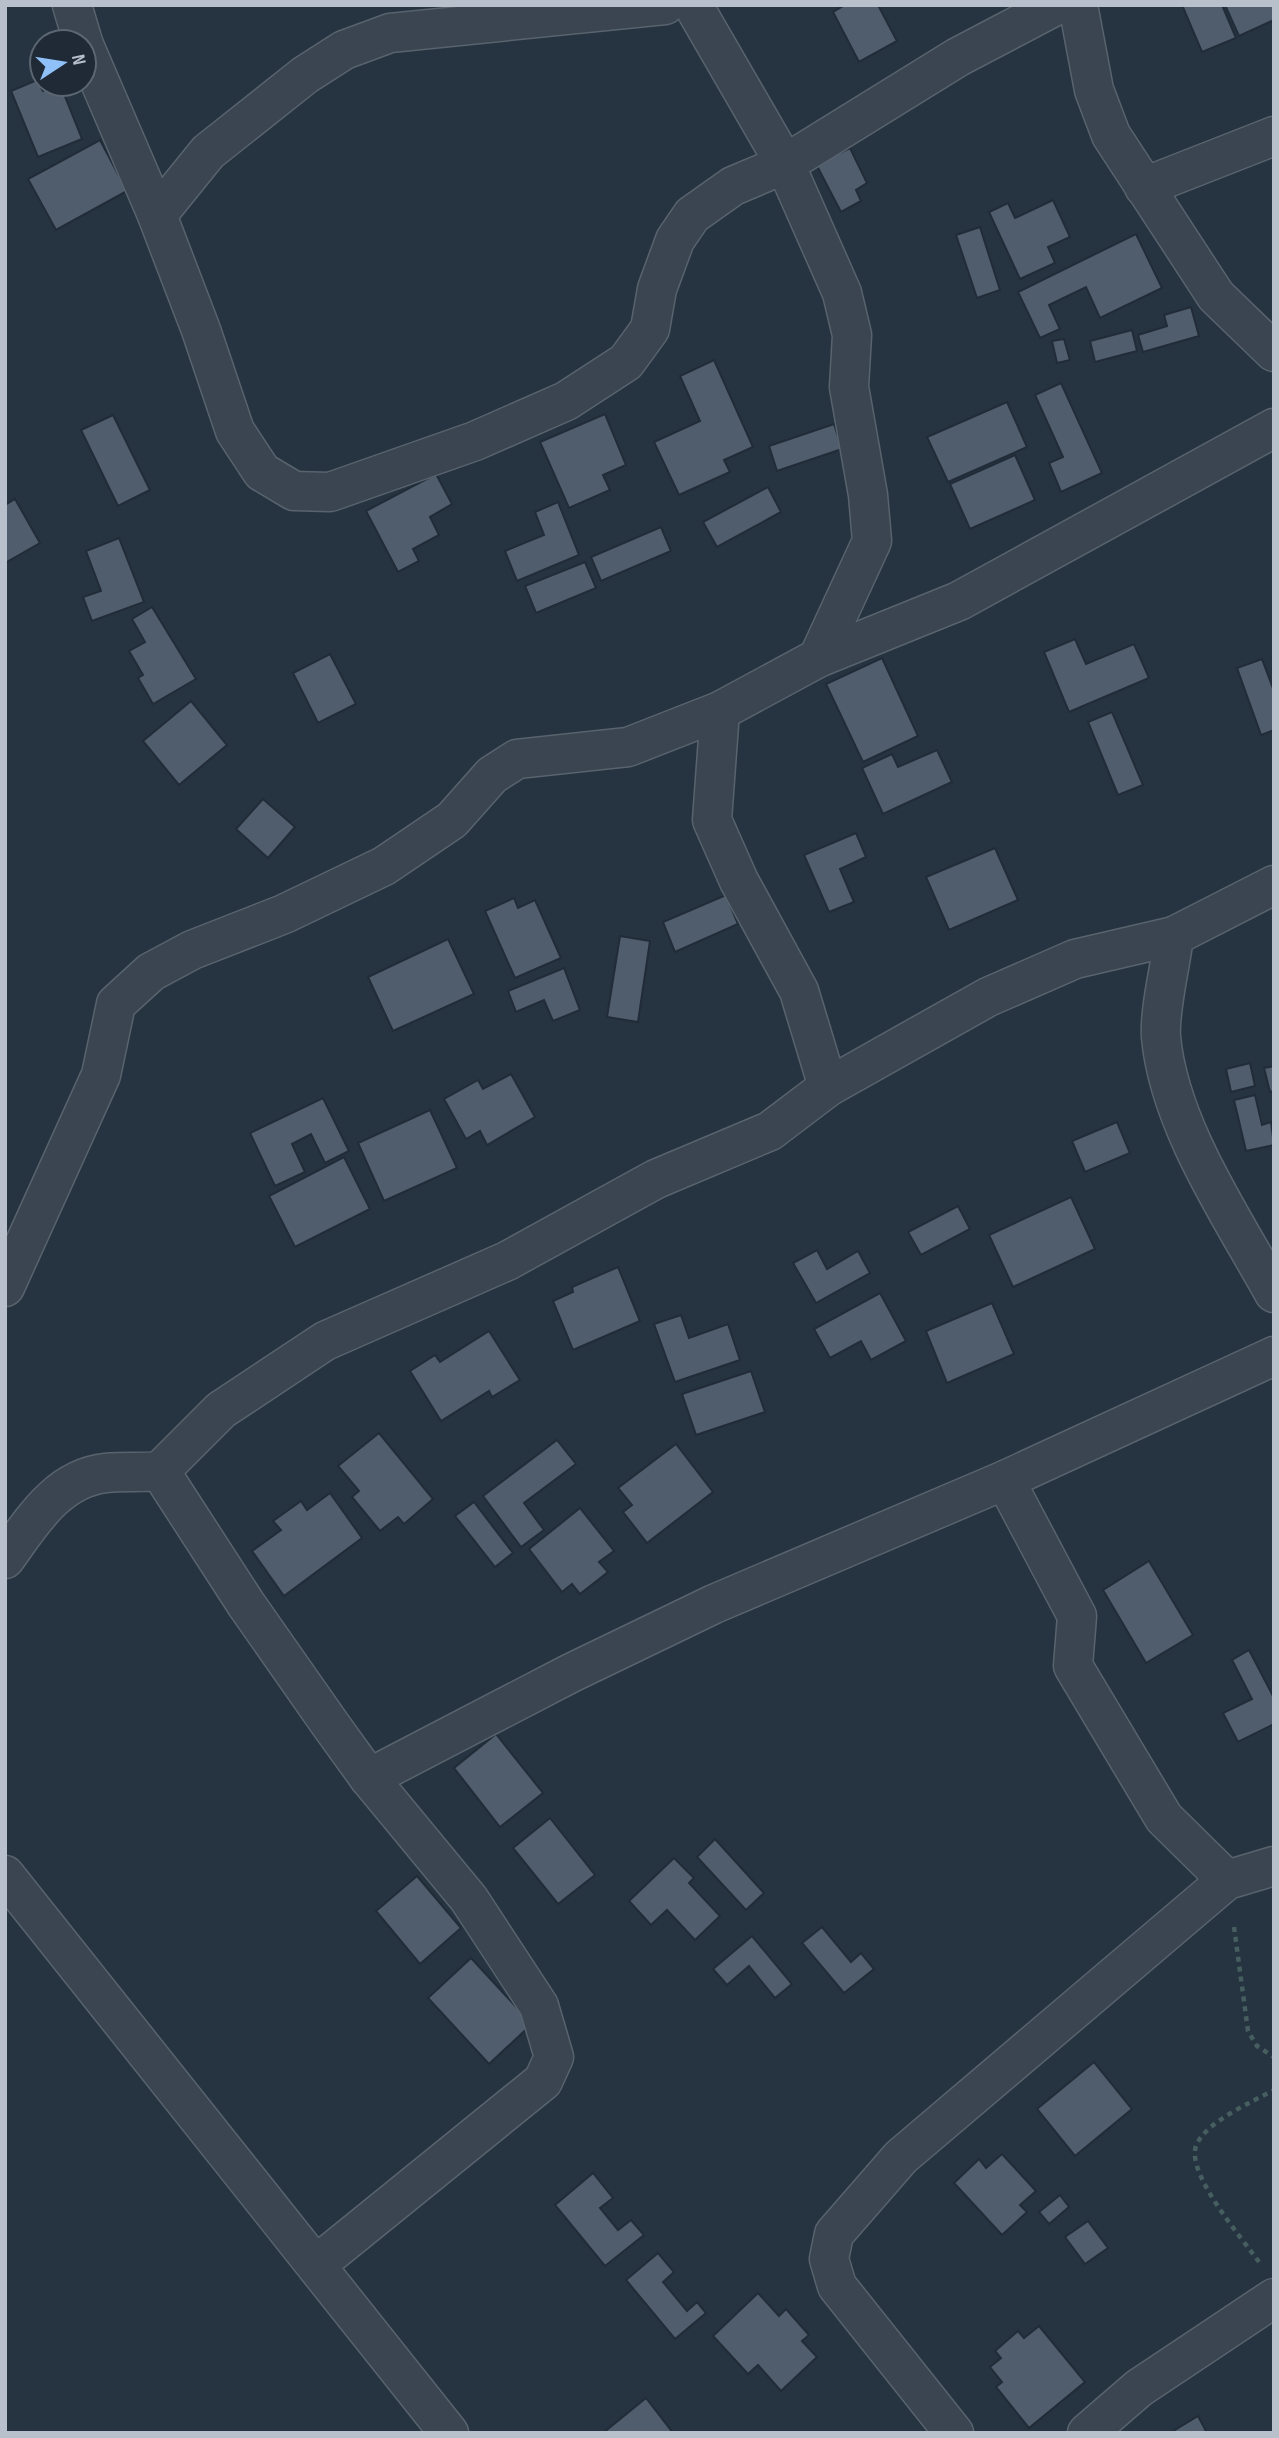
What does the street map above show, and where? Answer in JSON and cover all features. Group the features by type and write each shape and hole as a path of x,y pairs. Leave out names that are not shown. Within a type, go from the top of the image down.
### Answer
{"street":[{"path":"72,5 78,28"},
{"path":"157,215 208,152 305,75 344,50 390,33 665,5"},
{"path":"692,5 785,164 842,293 852,335 849,387 868,495 872,541 818,657"},
{"path":"98,79 157,215 201,330 235,431 262,472 294,491 330,492 475,441 555,406 626,362 650,330 657,289 675,240 692,215 733,186 785,164 958,57 1057,5"},
{"path":"1078,5 1094,90 1107,124 1144,187 1216,296 1274,352"},
{"path":"1144,187 1274,136"},
{"path":"5,1287 101,1075 116,1003 151,972 192,950 284,914 384,866 452,820 492,775 517,759 628,747 720,711 818,657 960,601 1274,428"},
{"path":"720,711 712,820 739,881 799,991 828,1087"},
{"path":"5,1559 42,1507 78,1479 105,1473 160,1471 221,1410 325,1341 507,1261 656,1179 770,1131 828,1087 1000,992 1075,960 1174,936 1274,885"},
{"path":"1174,936 1161,1035 1174,1101 1202,1161 1274,1293"},
{"path":"369,1778 571,1672 713,1604 1005,1480 1274,1356"},
{"path":"160,1471 279,1653 369,1778 469,1899 539,2006 554,2057 543,2081 316,2265"},
{"path":"1005,1480 1077,1616 1073,1666 1164,1818 1227,1880"},
{"path":"954,2433 836,2286 829,2259 834,2234 901,2157 1227,1880 1274,1866"},
{"path":"5,1875 449,2433"},
{"path":"1087,2433 1139,2388 1270,2285"}],"path":[{"path":"1227,1880 1248,2031 1257,2046 1274,2057"},
{"path":"1270,2285 1208,2190 1195,2155 1197,2144 1220,2120 1274,2090"}],"building":[{"path":"845,5 878,5 897,41 859,62 833,12"},
{"path":"1182,5 1222,5 1236,38 1202,52"},
{"path":"1225,5 1274,5 1274,20 1239,36"},
{"path":"28,84 28,98 66,98 82,139 38,157 11,91"},
{"path":"100,140 127,191 56,230 28,179"},
{"path":"850,148 867,183 856,190 861,201 841,212 816,164"},
{"path":"1053,200 1070,237 1048,247 1055,263 1020,279 989,212 1008,203 1015,218"},
{"path":"980,227 1000,290 977,298 956,235"},
{"path":"1136,234 1162,288 1100,318 1086,287 1049,305 1060,329 1040,338 1018,292"},
{"path":"1191,307 1199,336 1143,352 1138,335 1167,326 1164,315"},
{"path":"1132,330 1137,351 1095,362 1090,341"},
{"path":"1064,339 1070,360 1057,363 1052,341"},
{"path":"714,360 753,447 724,460 730,472 679,495 654,442 700,421 680,376"},
{"path":"1061,383 1102,473 1061,492 1049,463 1063,457 1035,395"},
{"path":"1007,402 1027,447 948,482 927,437"},
{"path":"605,414 626,465 603,475 610,490 569,508 540,442"},
{"path":"113,415 150,490 118,506 81,430"},
{"path":"834,424 842,449 777,471 769,446"},
{"path":"1015,455 1035,500 970,529 950,484"},
{"path":"436,474 452,504 430,517 439,535 413,549 419,561 398,572 366,511"},
{"path":"768,487 781,512 717,547 703,522"},
{"path":"15,499 40,543 5,563 5,505"},
{"path":"558,502 579,555 517,581 505,551 544,535 535,512"},
{"path":"661,527 671,551 601,581 591,557"},
{"path":"119,538 144,602 92,621 83,597 101,591 86,551"},
{"path":"585,562 596,588 536,613 525,586"},
{"path":"152,607 196,679 153,704 138,678 143,675 129,651 145,642 132,619"},
{"path":"1075,639 1086,664 1134,644 1149,678 1069,712 1044,652"},
{"path":"330,654 356,704 318,723 293,673"},
{"path":"882,658 918,736 863,762 826,684"},
{"path":"1262,659 1274,691 1274,730 1261,735 1237,668"},
{"path":"191,701 227,745 179,785 143,741"},
{"path":"1112,712 1143,785 1118,795 1088,722"},
{"path":"937,750 952,782 883,814 862,768 892,754 898,767"},
{"path":"263,799 295,827 268,858 236,829"},
{"path":"856,833 866,857 840,869 854,902 829,912 804,855"},
{"path":"995,848 1018,900 949,930 926,877"},
{"path":"726,895 738,924 675,952 663,922"},
{"path":"514,898 518,908 535,900 561,958 515,978 485,911"},
{"path":"620,936 650,941 638,1022 607,1017"},
{"path":"448,939 474,994 393,1031 368,977"},
{"path":"564,968 580,1010 553,1021 544,1000 516,1012 508,991"},
{"path":"1250,1063 1255,1086 1231,1092 1226,1069"},
{"path":"1274,1066 1274,1091 1270,1092 1264,1068"},
{"path":"511,1074 535,1117 487,1145 480,1131 466,1139 444,1099 478,1080 483,1089"},
{"path":"1255,1095 1262,1125 1271,1122 1274,1145 1246,1151 1234,1100"},
{"path":"323,1098 349,1151 325,1163 311,1134 292,1144 305,1172 275,1186 250,1133"},
{"path":"430,1110 457,1168 384,1201 358,1143"},
{"path":"1117,1122 1130,1153 1085,1172 1072,1141"},
{"path":"344,1157 370,1209 295,1247 269,1196"},
{"path":"1071,1197 1095,1249 1013,1287 989,1235"},
{"path":"958,1206 970,1229 921,1255 908,1232"},
{"path":"817,1250 827,1269 858,1251 870,1273 816,1303 793,1263"},
{"path":"618,1267 640,1321 573,1350 553,1301 573,1292 572,1287"},
{"path":"880,1293 906,1341 871,1360 861,1341 830,1358 814,1329"},
{"path":"992,1303 1014,1354 947,1383 926,1331"},
{"path":"681,1315 689,1338 728,1324 740,1360 675,1382 654,1324"},
{"path":"489,1331 520,1380 492,1397 489,1391 441,1421 410,1371 435,1355 440,1362"},
{"path":"751,1371 765,1412 696,1435 682,1394"},
{"path":"379,1433 433,1499 404,1524 398,1517 380,1531 352,1497 359,1491 338,1466"},
{"path":"557,1440 576,1464 524,1503 544,1530 521,1547 483,1496"},
{"path":"676,1444 713,1492 647,1543 623,1512 632,1505 618,1488"},
{"path":"330,1493 362,1538 284,1596 252,1551 281,1530 273,1521 301,1501 307,1510"},
{"path":"474,1502 513,1553 495,1567 455,1516"},
{"path":"580,1508 614,1551 599,1562 608,1572 580,1594 572,1584 562,1592 529,1549"},
{"path":"1149,1561 1193,1635 1146,1663 1103,1590"},
{"path":"1249,1650 1274,1698 1274,1724 1238,1742 1223,1713 1252,1699 1232,1660"},
{"path":"496,1734 543,1793 500,1827 454,1768"},
{"path":"550,1818 595,1875 558,1904 513,1848"},
{"path":"715,1839 764,1893 746,1910 697,1857"},
{"path":"674,1858 694,1878 689,1883 720,1916 695,1940 667,1910 651,1925 629,1901"},
{"path":"417,1876 461,1928 420,1964 376,1911"},
{"path":"822,1927 851,1962 861,1953 874,1969 844,1993 802,1943"},
{"path":"752,1936 792,1984 775,1998 749,1966 727,1985 713,1969"},
{"path":"471,1958 532,2024 489,2064 428,1998"},
{"path":"1094,2062 1132,2109 1075,2156 1037,2109"},
{"path":"1002,2154 1036,2191 1020,2205 1027,2212 1002,2235 954,2183 979,2159 986,2168"},
{"path":"593,2173 613,2198 600,2208 618,2230 631,2220 644,2235 605,2266 555,2205"},
{"path":"1060,2195 1069,2207 1049,2224 1039,2212"},
{"path":"1088,2221 1108,2248 1085,2264 1065,2237"},
{"path":"658,2253 674,2272 663,2282 687,2311 697,2302 706,2313 675,2339 626,2280"},
{"path":"758,2293 779,2316 786,2309 809,2335 802,2341 817,2357 781,2391 758,2365 748,2374 713,2336"},
{"path":"1039,2326 1085,2382 1029,2428 996,2387 1002,2382 990,2367 1001,2358 995,2351 1018,2331 1024,2338"},
{"path":"646,2398 673,2433 603,2433"},
{"path":"1198,2416 1207,2433 1170,2433"}]}
